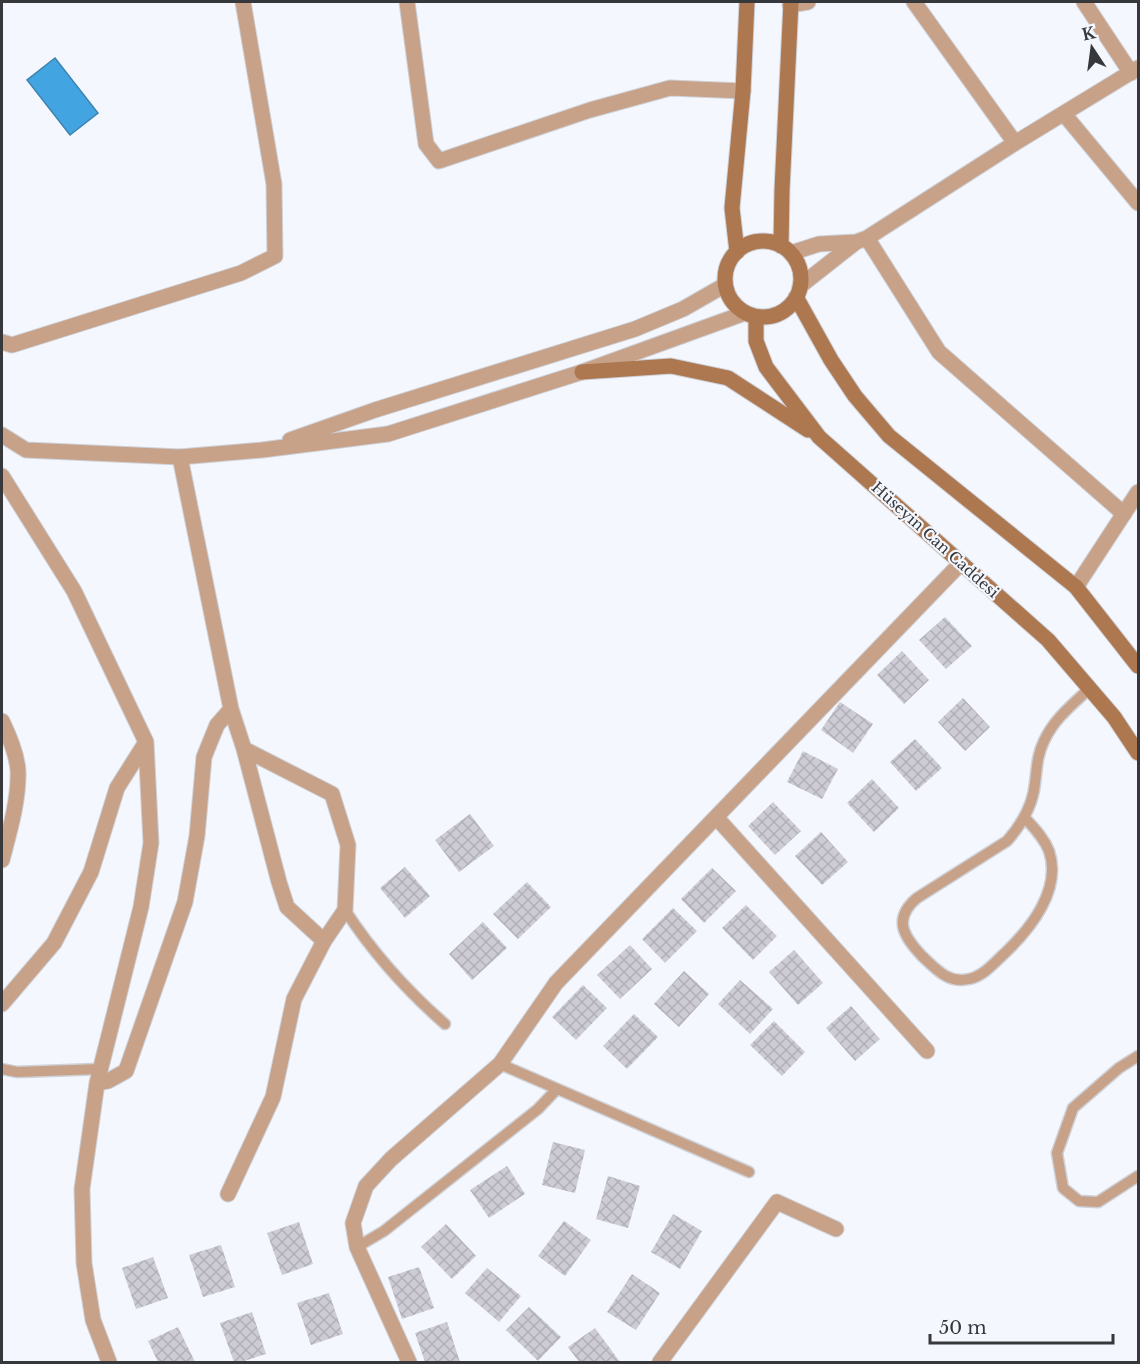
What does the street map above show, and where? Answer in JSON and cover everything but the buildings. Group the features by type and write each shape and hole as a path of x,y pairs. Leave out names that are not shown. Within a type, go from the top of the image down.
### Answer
{"main road":[{"path":"737,252 732,208 743,91 747,2"},
{"path":"786,250 782,189 790,3"},
{"path":"798,292 789,307 779,314 768,317 750,315 735,306 728,296 725,272 729,261 747,245 770,242 786,250 799,269 798,292 831,360 855,396 889,436 1076,587 1138,666"},
{"name":"Hüseyin Can Caddesi","path":"750,315 766,367 819,437 1048,640 1114,717 1138,753"},
{"path":"582,372 671,366 728,378 819,437"}],"street":[{"path":"2,342 12,345 165,297 241,273 275,256 274,184 243,2"},
{"path":"408,2 426,144 439,161 590,110 670,88 743,91"},
{"path":"790,3 808,2"},
{"path":"914,2 1015,143"},
{"path":"798,292 861,240 1135,70 1084,2"},
{"path":"1064,114 1138,203"},
{"path":"786,250 861,240"},
{"path":"861,240 939,351 1124,514"},
{"path":"262,450 375,410 635,329 683,309 725,285"},
{"path":"2,435 26,450 180,456 262,450 388,434 750,315"},
{"path":"180,456 231,709 244,749 279,882 287,907 324,941"},
{"path":"2,476 74,591 146,742 151,843 141,907 98,1076 81,1188 84,1263 93,1320 109,1362"},
{"path":"1076,587 1138,492"},
{"path":"409,1362 357,1247 353,1223 366,1186 391,1159 500,1064 556,983 961,563"},
{"path":"98,1076 108,1081 126,1071 185,902 196,836 204,757 217,725 231,709"},
{"path":"2,721 18,771 13,816 2,860"},
{"path":"2,1004 54,943 91,872 117,788 146,742"},
{"path":"228,1194 273,1097 294,999 324,941 345,910 348,845 332,794 244,749"},
{"path":"716,817 927,1052"},
{"path":"667,1360 777,1202 836,1229"}],"lane":[{"path":"1024,818 1045,843 1051,860 1049,885 1038,914 1021,938 985,972 969,980 945,976 938,972 909,941 903,926 906,910 916,898 1006,841 1024,818 1034,793 1035,768 1043,742 1060,715 1090,688"},
{"path":"345,910 397,979 445,1024"},
{"path":"1138,1056 1119,1068 1073,1108 1057,1153 1063,1188 1078,1202 1098,1203 1138,1176"},
{"path":"500,1064 748,1172"},
{"path":"2,1069 17,1072 98,1076"},
{"path":"357,1247 384,1231 529,1117 557,1089"}],"water":[{"path":"55,58 98,113 70,135 27,80"}]}
